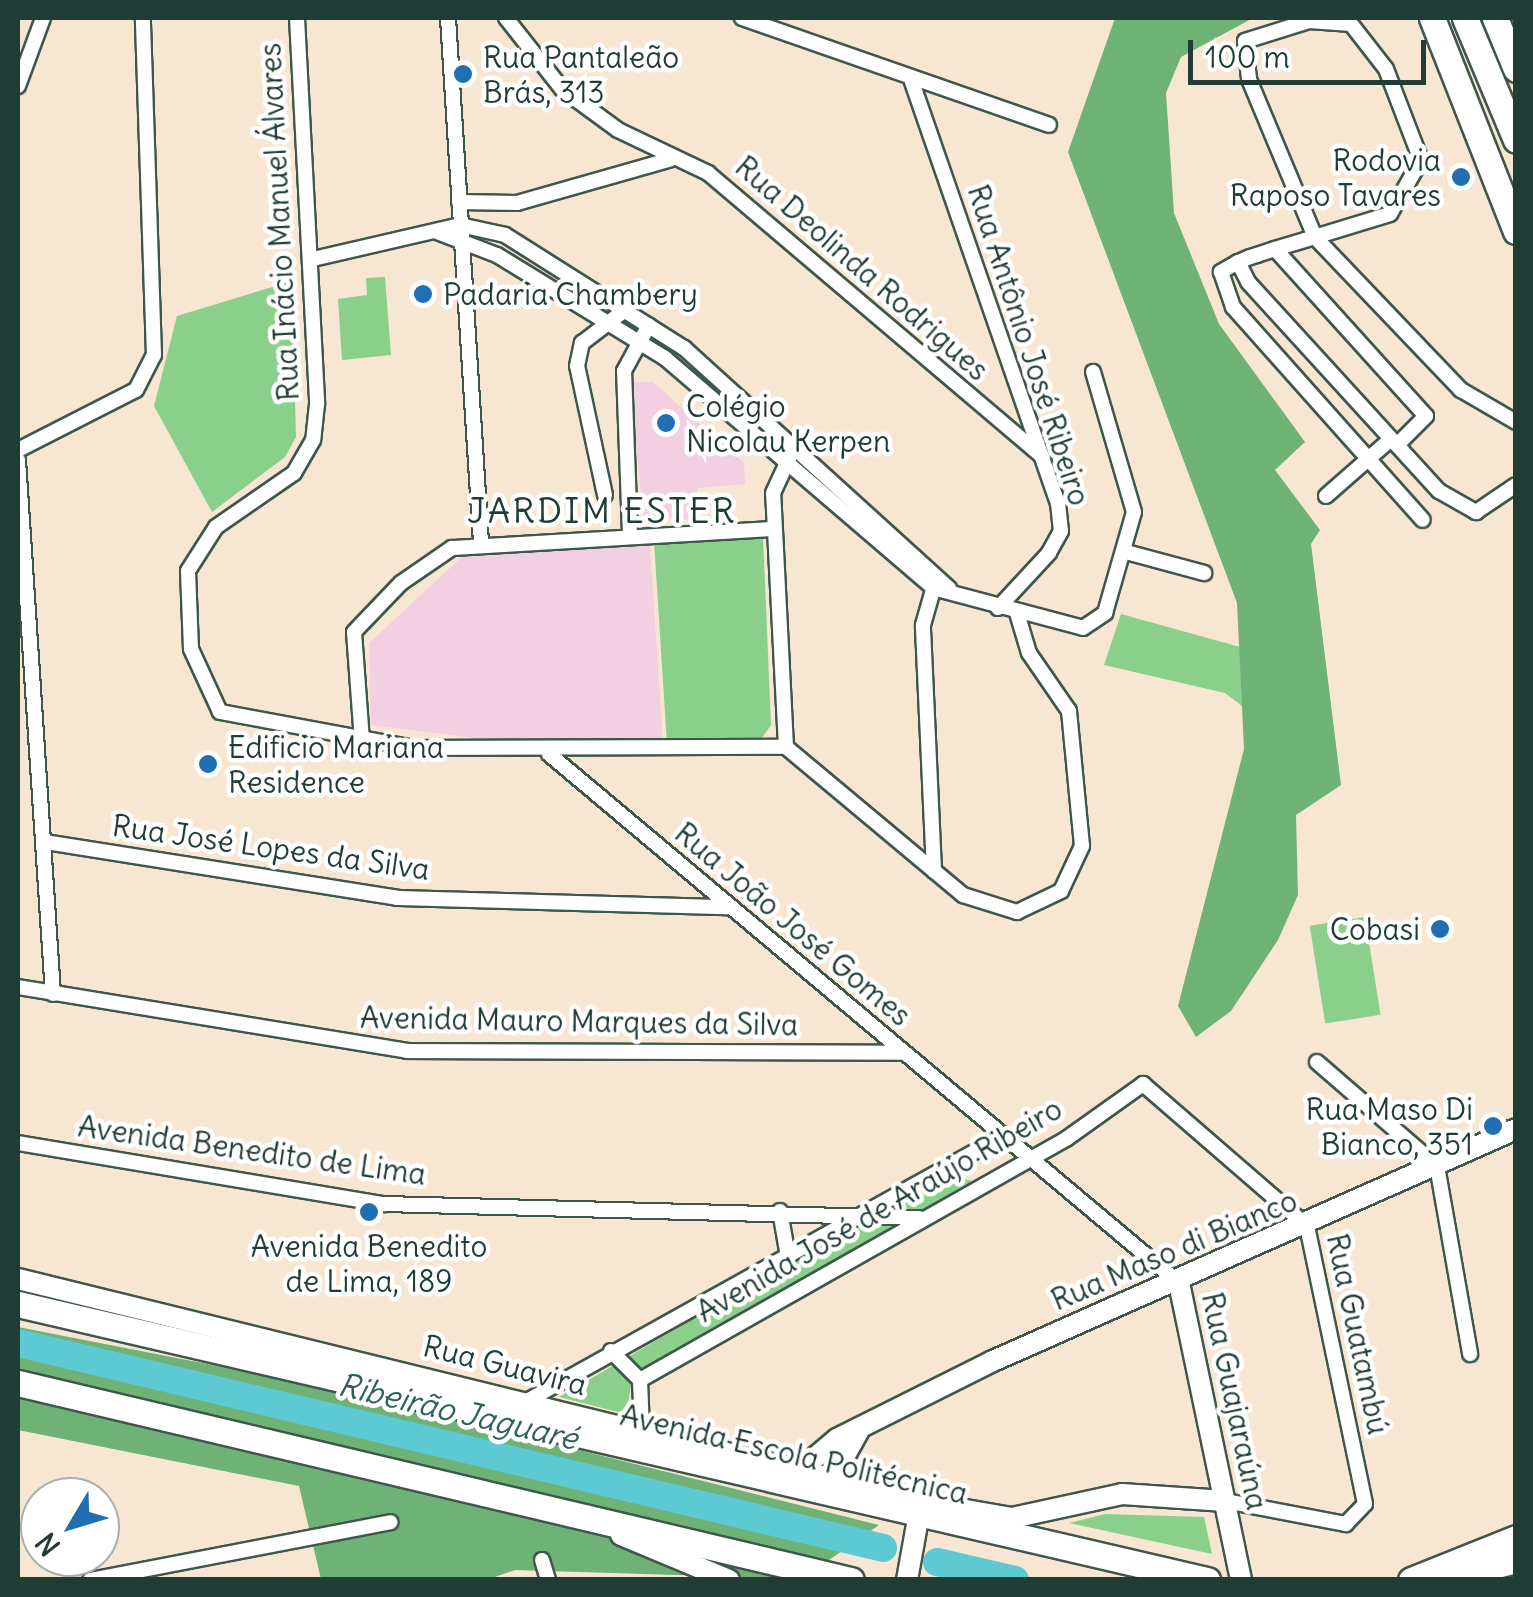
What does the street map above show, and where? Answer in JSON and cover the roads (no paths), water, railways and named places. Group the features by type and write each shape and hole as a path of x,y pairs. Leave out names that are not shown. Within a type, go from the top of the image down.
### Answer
{"highway":[{"path":"1432,18 1516,231"},
{"path":"1465,18 1516,140"},
{"path":"1495,18 1516,69"},
{"name":"Avenida Escola Politécnica","path":"18,1304 709,1456 918,1520 1206,1580"},
{"path":"18,1383 851,1580"},
{"path":"1411,1580 1516,1538"},
{"path":"1442,1580 1516,1560"}],"main road":[{"name":"Rua Maso di Bianco","path":"804,1468 859,1430 1516,1129"},
{"name":"Rua Guavira","path":"18,1279 642,1430 709,1456 804,1468 846,1480 918,1520 1012,1518 1134,1493 1225,1502"},
{"name":"Rua Guajaraúna","path":"1179,1283 1241,1580"},
{"path":"846,1480 843,1459 859,1430"},
{"path":"564,1513 704,1576 728,1580"},
{"path":"907,1578 918,1520"}],"street":[{"path":"18,86 43,18"},
{"path":"18,450 136,390 154,355 144,18"},
{"name":"Rua Inácio Manuel Álvares","path":"297,18 313,259 312,440 294,473 196,547 182,598 202,686 220,712 362,741 549,754 786,747"},
{"path":"448,18 481,542"},
{"name":"Rua Deolinda Rodrigues","path":"506,18 562,89 671,159 708,173 1043,457"},
{"path":"742,18 912,82 1048,124"},
{"path":"1423,520 1233,307 1220,280 1238,262 1275,249 1315,237 1390,214 1421,160 1379,58 1352,24 1335,19 1254,35 1242,54 1315,237 1461,390 1516,422"},
{"name":"Rua Antônio José Ribeiro","path":"912,82 1043,457 1061,531 998,608"},
{"path":"459,202 517,203 671,159"},
{"path":"313,259 437,232 504,235 649,325 778,429 940,573 949,588"},
{"path":"460,233 636,342 770,449 932,588 949,588 998,608 1083,628 1105,614 1130,553 1130,474 1093,372"},
{"path":"1275,249 1426,416 1326,496"},
{"path":"1238,262 1260,298 1394,442 1463,509 1490,507 1516,485"},
{"path":"605,494 577,366 582,343 610,326 624,310"},
{"path":"630,534 624,371 636,342 649,325"},
{"path":"770,449 778,429"},
{"path":"799,448 773,480 786,747 984,908 1017,912 1046,902 1076,870 1073,725 1017,613"},
{"path":"18,460 53,994"},
{"path":"362,741 354,632 430,561 481,542 773,529"},
{"path":"1130,553 1204,573"},
{"path":"934,870 923,625 940,573"},
{"name":"Rua João José Gomes","path":"549,754 1003,1136"},
{"name":"Rua José Lopes da Silva","path":"45,842 397,898 730,907"},
{"name":"Avenida Mauro Marques da Silva","path":"18,988 408,1051 903,1053"},
{"path":"1317,1062 1437,1166 1470,1354"},
{"name":"Avenida José de Araújo Ribeiro","path":"640,1380 919,1218 1031,1159 1143,1084"},
{"name":"Rua Guatambú","path":"1143,1084 1307,1226 1365,1504 1353,1522 1330,1524"},
{"name":"Rua Guajaraúna","path":"1003,1136 1179,1283"},
{"name":"Avenida José de Araújo Ribeiro","path":"524,1402 858,1210 1003,1136"},
{"name":"Avenida Benedito de Lima","path":"18,1143 384,1204 858,1210 919,1218"},
{"path":"780,1211 786,1251"},
{"path":"611,1352 640,1380 642,1430"},
{"name":"Rua Guavira","path":"1225,1502 1330,1524"},
{"path":"90,1580 390,1522"},
{"path":"542,1560 548,1580"}],"waterway":[{"name":"Ribeirão Jaguaré","path":"18,1343 883,1548"},
{"name":"Ribeirão Jaguaré","path":"937,1562 1015,1580"}],"place":[{"name":"Rua Pantaleão Brás, 313","path":"463,74"},
{"name":"Rodovia Raposo Tavares","path":"1461,177"},
{"name":"Padaria Chambery","path":"423,294"},
{"name":"Colégio Nicolau Kerpen","path":"666,423"},
{"name":"Edificio Mariana Residence","path":"208,764"},
{"name":"Cobasi","path":"1440,929"},
{"name":"Rua Maso Di Bianco, 351","path":"1493,1126"},
{"name":"Avenida Benedito de Lima, 189","path":"369,1212"}],"district":[{"name":"JARDIM ESTER","path":"602,510"}]}
